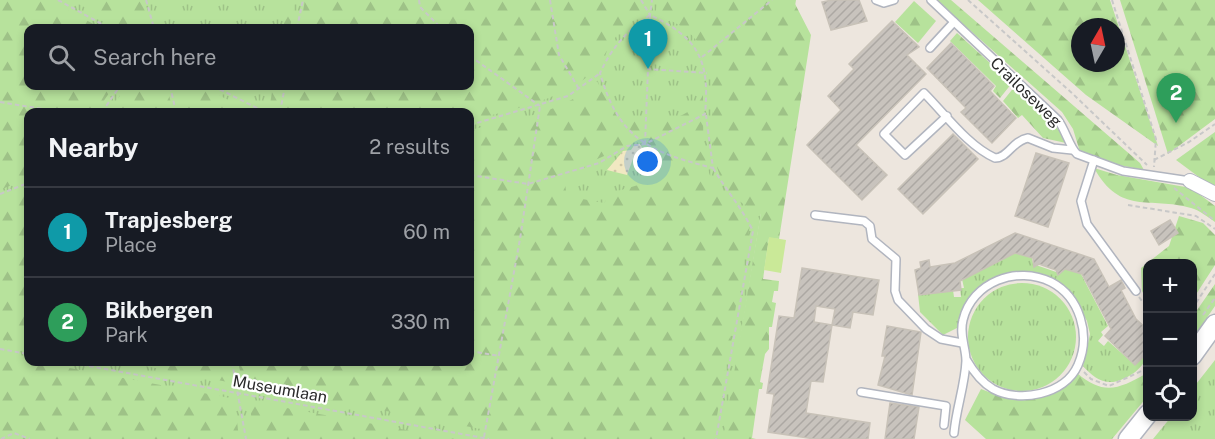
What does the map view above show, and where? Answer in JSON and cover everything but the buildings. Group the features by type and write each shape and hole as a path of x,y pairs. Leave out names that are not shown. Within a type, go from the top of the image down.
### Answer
{"main road":[{"path":"1197,349 1215,324"},
{"path":"1128,439 1143,420"}],"street":[{"path":"1190,181 1215,194"}],"lane":[{"path":"876,0 884,3 894,0"},
{"name":"Crailoseweg","path":"931,0 1058,120 1070,137 1072,150"},
{"path":"930,48 954,22"},
{"path":"947,116 905,155 884,134 924,93 947,116 984,153 994,158 1004,155 1013,144 1028,138 1053,148 1072,150 1123,171 1190,181"},
{"path":"1094,160 1081,201 1087,224 1136,291"},
{"path":"815,215 864,221 870,226 872,239 893,255 898,264 895,291 898,300 926,329 941,339 962,343"},
{"path":"1022,274 1041,277 1059,286 1073,301 1081,319 1083,339 1077,367 1054,388 1034,395 1013,396 994,389 977,377 966,359 962,343 963,320 971,302 984,287 1002,278 1022,274"},
{"path":"954,433 966,359"},
{"path":"861,392 946,406 944,425"}],"path":[{"path":"58,0 102,24"},
{"path":"146,0 153,24"},
{"path":"298,24 303,0"},
{"path":"419,0 420,7 437,24"},
{"path":"550,0 560,55 579,89"},
{"path":"641,0 650,15 685,37 701,57 706,73 705,114 713,168 742,209 753,231 716,439"},
{"path":"645,144 652,0"},
{"path":"701,57 772,0"},
{"path":"968,0 1160,177 1214,219"},
{"path":"1112,0 1156,140 1154,160 1189,142 1215,124"},
{"path":"474,123 540,106 579,89 600,73 610,51 628,31 650,15"},
{"path":"474,59 540,106"},
{"path":"648,69 706,73"},
{"path":"600,73 606,96 621,124 645,144 680,159 713,168"},
{"path":"105,108 117,90"},
{"path":"171,90 175,108"},
{"path":"221,90 257,108"},
{"path":"281,108 284,90"},
{"path":"0,102 37,108"},
{"path":"484,439 540,106"},
{"path":"474,176 528,184 599,163 627,146 645,144 705,114"},
{"path":"0,195 24,185"},
{"path":"1128,205 1196,216 1215,229"},
{"path":"1197,301 1215,274"},
{"path":"1136,291 1143,302"},
{"path":"0,349 24,353"},
{"path":"474,352 499,356"},
{"name":"Museumlaan","path":"88,366 489,439"},
{"path":"233,366 240,395 246,439 251,439"},
{"path":"1077,367 1091,379 1110,386 1143,370"},
{"path":"1,439 14,433 30,439"}],"green space":[{"path":"0,0 796,0 724,439 0,439"},
{"path":"0,0 48,0 93,24 24,24 24,90 111,90 99,108 24,108 24,180 0,190"},
{"path":"72,0 143,0 150,24 113,24"},
{"path":"288,0 295,0 291,24 284,24"},
{"path":"305,0 638,0 646,11 645,15 625,26 599,64 583,80 556,95 474,119 474,108 286,108 288,90 474,90 474,24 301,24"},
{"path":"658,0 793,0 811,35 779,239 769,238 763,279 779,281 778,291 774,291 772,302 776,303 772,327 769,327 769,349 765,354 760,382 763,383 762,389 759,389 752,438 756,439 723,439 761,212 733,195 719,171 714,143 711,82 705,54 687,31 655,15"},
{"path":"936,0 951,0 1140,163 1144,170 1109,163 1080,152 1073,129 1062,112"},
{"path":"978,0 1110,0 1116,18 1071,18 1071,72 1125,72 1125,46 1158,146 1086,95"},
{"path":"1120,0 1215,0 1215,119 1168,154"},
{"path":"914,1 936,21 918,43 895,22"},
{"path":"957,33 1012,83 1000,98 993,91 996,86 950,41"},
{"path":"597,81 611,108 627,123 634,117 663,120 682,115 698,103 703,95 704,150 712,181 733,207 751,219 713,439 534,439 243,384 239,366 474,366 474,129 520,119 570,101","holes":["635,142 650,145 658,166 663,169 662,178 611,193 604,203 577,198 566,191 565,183 593,161"]},
{"path":"1015,86 1050,119 1066,143 1043,138 1022,115 1018,118 1003,101"},
{"path":"124,90 168,90 172,108 111,108"},
{"path":"177,90 207,90 246,108 182,108"},
{"path":"272,90 279,90 276,108 269,108"},
{"path":"1215,132 1215,189 1176,160"},
{"path":"1094,168 1117,175 1191,188 1215,206 1215,222 1191,208 1125,199 1104,183"},
{"path":"24,191 24,343 0,339 0,200"},
{"path":"1179,216 1203,223 1215,235 1215,265 1197,293 1197,259 1152,259 1169,246"},
{"path":"769,237 786,240 781,273 764,270"},
{"path":"1015,252 1032,258 1033,264 1059,273 1064,268 1081,274 1108,326 1101,332 1103,335 1098,341 1104,346 1108,341 1135,365 1143,356 1143,364 1130,376 1113,382 1100,380 1089,372 1083,366 1090,334 1087,321 1071,293 1061,284 1045,277 995,279 980,288 967,302 959,327 943,335 920,312 918,294 953,290 954,297 961,297 960,288 964,288 962,279"},
{"path":"1143,266 1143,293 1142,291 1141,268"},
{"path":"1022,283 1043,287 1060,299 1072,316 1076,337 1072,358 1060,375 1043,387 1022,391 1001,387 984,375 972,358 968,337 972,316 984,299 1001,287"},
{"path":"1215,284 1215,306 1197,332 1197,310"},
{"path":"0,355 24,359 24,366 59,366 230,398 235,403 239,439 0,439"},
{"path":"1215,360 1215,439 1153,439 1168,421 1197,421 1197,383"},
{"path":"145,366 229,366 233,383"},
{"path":"1077,373 1095,385 1112,388 1143,375 1143,402 1112,439 986,439 965,420 981,389 1007,396 1032,397 1056,389"},
{"path":"249,401 455,439 274,439 254,435"}],"sand":[{"path":"635,144 640,144 645,153 634,156 627,175 607,170 623,151 631,150"}],"place":[{"name":"Trapjesberg","path":"648,69"},
{"name":"Bikbergen","path":"1176,123"}]}
